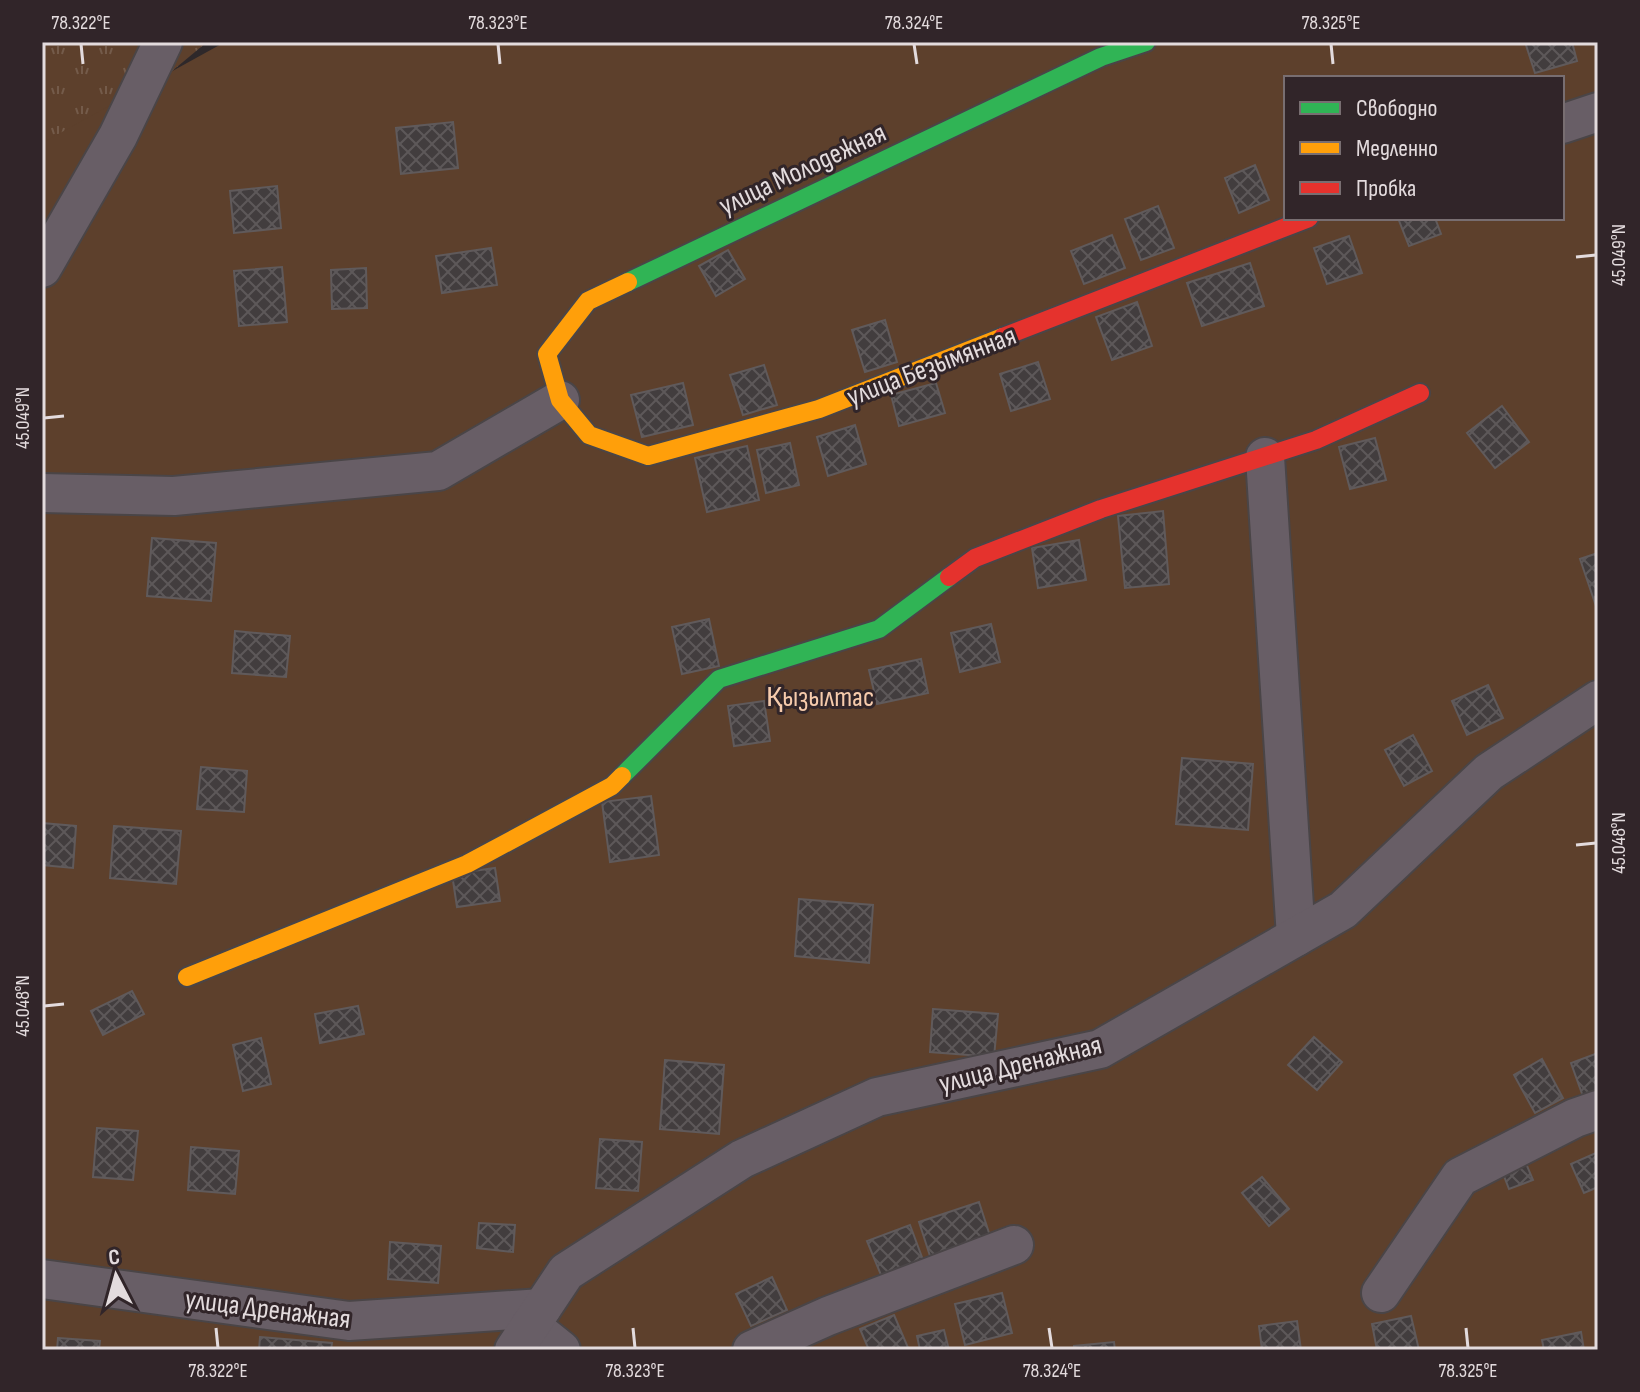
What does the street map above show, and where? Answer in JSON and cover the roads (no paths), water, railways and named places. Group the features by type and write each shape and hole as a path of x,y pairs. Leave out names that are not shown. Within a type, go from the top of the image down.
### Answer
{"street":[{"path":"42,268 118,136 163,42"},
{"name":"улица Молодежная","path":"560,400 547,354 588,301 1101,57 1146,42"},
{"path":"1564,123 1598,112"},
{"name":"улица Безымянная","path":"560,400 589,435 648,456 819,409 1304,220"},
{"path":"187,977 467,864 612,786 719,679 879,629 975,558 1101,509 1316,440 1420,393"},
{"path":"42,493 174,496 438,471 560,400"},
{"path":"1265,457 1296,937"},
{"name":"улица Дренажная","path":"42,1279 349,1321 529,1328 566,1272 742,1159 877,1097 1100,1049 1343,910 1489,772 1598,700"},
{"path":"1381,1293 1460,1177 1575,1118 1598,1110"},
{"path":"752,1350 828,1316 1014,1245"},
{"path":"529,1328 561,1350"}],"park label":[{"name":"Қызылтас","path":"820,696"}]}
